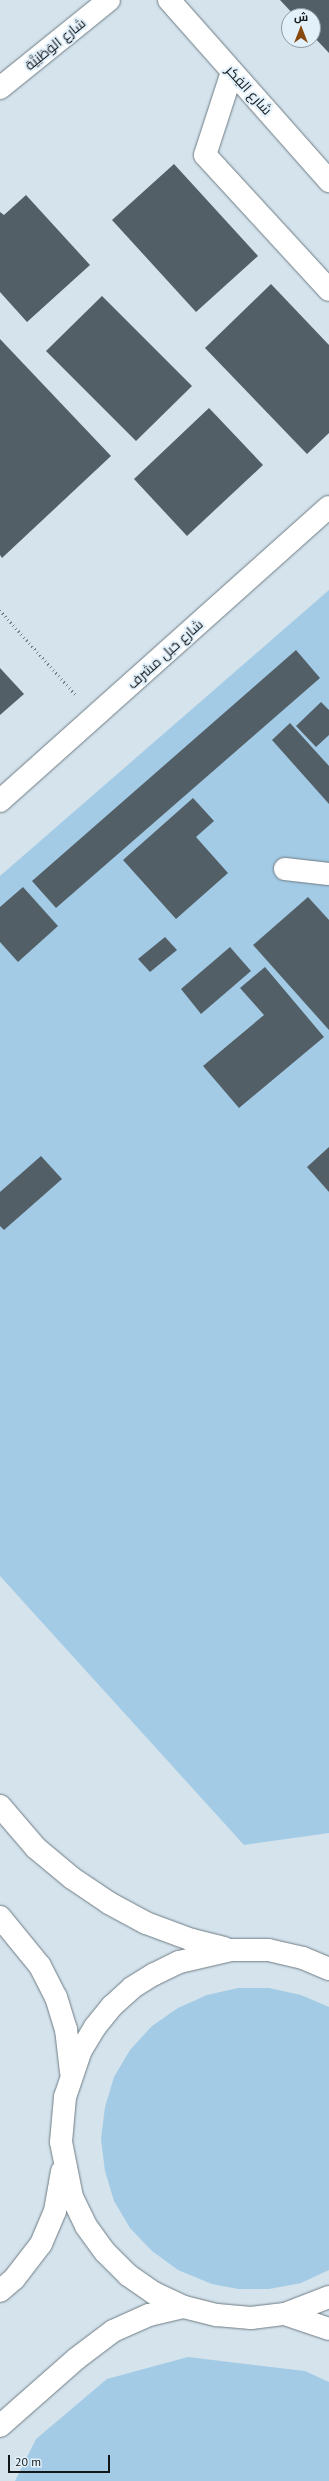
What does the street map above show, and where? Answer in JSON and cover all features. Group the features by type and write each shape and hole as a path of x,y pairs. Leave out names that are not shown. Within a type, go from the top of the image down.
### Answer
{"main road":[{"name":"شارع الوَطَنِيَّة","path":"0,88 109,0"},
{"name":"شارع الفِكر","path":"169,0 329,181"},
{"path":"184,0 188,22"},
{"path":"232,72 204,155 329,290"},
{"name":"شارع حَبل مشرف","path":"0,801 329,507"},
{"path":"285,869 329,874"},
{"path":"0,1806 36,1848 72,1878 109,1903 146,1923 192,1940 231,1950"},
{"path":"0,1917 40,1966 56,1997 66,2029 71,2074"},
{"path":"329,1969 303,1958 268,1950 231,1950 179,1962 132,1988 95,2027 71,2074 62,2120 64,2165 72,2197 86,2226 105,2252 138,2282 154,2293 184,2307 218,2315 251,2318 285,2314 329,2297"},
{"path":"303,1958 329,1953"},
{"path":"0,2291 14,2279 41,2244 55,2211 64,2165"},
{"path":"0,2426 76,2359 113,2331 149,2315 184,2307"},
{"path":"285,2314 329,2330"}],"path":[{"path":"0,610 95,716"}],"shaded area":[{"path":"329,590 329,1833 244,1845 0,1576 0,876"},
{"path":"238,1988 269,1988 301,1995 329,2007 329,2270 301,2283 269,2289 238,2289 212,2284 178,2270 152,2251 130,2228 114,2201 105,2171 101,2139 105,2107 114,2077 130,2050 152,2026 178,2008 207,1995"},
{"path":"188,2357 305,2371 329,2382 329,2481 15,2481 36,2439 107,2379"}],"building":[{"path":"280,0 329,0 329,53 321,44 321,8 288,8"},
{"path":"174,164 258,256 196,312 112,220"},
{"path":"26,195 90,265 27,322 0,292 0,212 4,215"},
{"path":"271,284 329,345 329,433 307,454 205,348"},
{"path":"102,296 192,386 136,441 46,351"},
{"path":"0,339 111,456 2,558 0,555"},
{"path":"209,408 263,465 187,536 134,479"},
{"path":"296,650 320,678 56,908 32,881"},
{"path":"0,668 24,694 0,715"},
{"path":"321,702 329,710 329,735 316,747 296,726"},
{"path":"290,723 329,766 329,804 272,740"},
{"path":"193,798 214,821 196,837 228,873 176,919 123,860"},
{"path":"23,887 58,926 18,962 0,942 0,907"},
{"path":"308,897 329,920 329,1030 253,945"},
{"path":"165,937 177,950 150,972 138,959"},
{"path":"230,947 251,971 201,1014 181,989"},
{"path":"265,967 324,1037 239,1108 203,1066 264,1015 240,988"},
{"path":"329,1147 329,1192 307,1167"},
{"path":"41,1156 62,1179 4,1230 0,1226 0,1192"}]}
